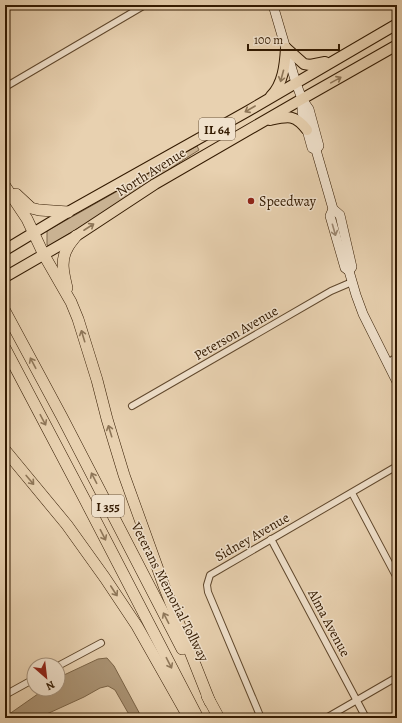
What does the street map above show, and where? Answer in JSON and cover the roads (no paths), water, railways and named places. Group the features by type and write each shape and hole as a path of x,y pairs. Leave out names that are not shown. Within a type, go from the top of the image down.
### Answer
{"highway":[{"path":"5,185 31,208 68,212"},
{"path":"5,185 27,219 44,255 71,302"},
{"path":"76,236 67,249 64,257 63,268 71,302 78,319 97,380 124,475 164,586 210,702"},
{"name":"Veterans Memorial Tollway","path":"5,311 218,718"},
{"name":"I 355","path":"5,348 198,718"},
{"path":"5,450 67,525 105,578 137,626 189,718"}],"main road":[{"name":"North Avenue","path":"5,250 68,212 397,24"},
{"name":"North Avenue","path":"5,277 76,236 155,184 397,45"},
{"path":"286,48 304,64 310,65 331,62"},
{"path":"268,99 280,83 285,61 286,48"},
{"path":"250,129 270,120 290,117 298,120 307,130"}],"street":[{"path":"7,86 145,5"},
{"path":"273,5 296,82 302,99 309,110 319,146 316,150"},
{"path":"302,99 302,112 312,148 316,150 333,209 330,216 345,268 349,271 363,314 397,382"},
{"name":"Peterson Avenue","path":"132,406 331,291 352,282"},
{"path":"387,363 397,357"},
{"name":"Sidney Avenue","path":"260,718 208,592 210,575 397,466"},
{"path":"352,493 397,578"},
{"name":"Alma Avenue","path":"271,539 366,718"},
{"path":"66,662 101,643"},
{"path":"326,718 397,677"},
{"path":"5,695 26,683"}],"place":[{"name":"Speedway","path":"251,201"}]}
